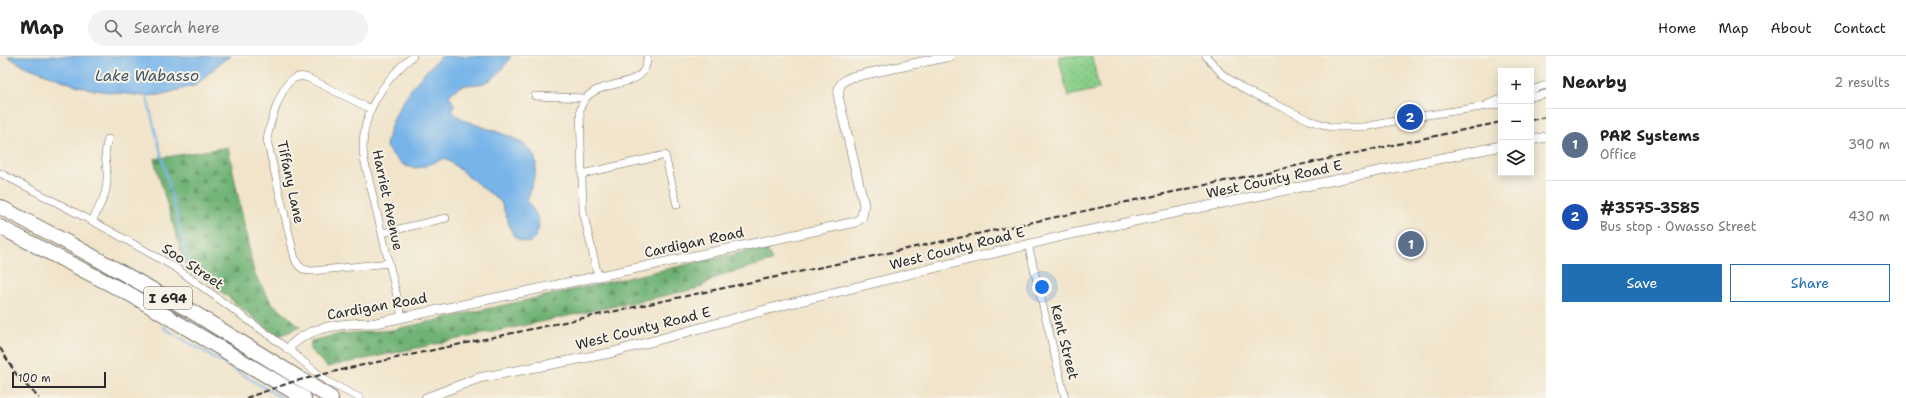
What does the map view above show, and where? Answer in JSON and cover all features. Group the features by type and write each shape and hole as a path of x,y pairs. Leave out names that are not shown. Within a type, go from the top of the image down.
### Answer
{"highway":[{"name":"I 694","path":"0,207 164,295 331,398"},
{"name":"I 694","path":"0,227 115,286 304,398"}],"street":[{"name":"Harriet Avenue","path":"402,317 363,149 364,128 371,109 387,83 413,56"},
{"path":"598,276 583,211 580,110 585,98 598,89 634,79 643,71 647,56"},
{"name":"Cardigan Road","path":"288,349 294,342 304,335 330,327 354,323 376,323 856,222 862,217 864,205 839,100 839,86 842,82 852,77 950,56"},
{"path":"1206,56 1222,74 1245,90 1309,120 1331,127 1364,127 1486,105 1498,104"},
{"name":"Tiffany Lane","path":"371,109 308,78 297,77 292,79 286,86 271,121 268,140 295,259 298,266 302,269 312,271 389,263"},
{"path":"1534,89 1546,85"},
{"path":"1534,96 1546,94"},
{"path":"535,96 585,98"},
{"path":"1486,105 1498,100"},
{"path":"1534,139 1546,137"},
{"path":"92,221 101,205 106,188 107,168 104,151 108,139"},
{"name":"West County Road E","path":"426,398 478,378 610,353 780,306 1028,244 1128,222 1240,201 1498,147"},
{"path":"582,174 665,155 677,205"},
{"name":"Soo Street","path":"0,174 92,221 176,268 288,349 328,382 360,398"},
{"path":"382,233 446,218"},
{"name":"Kent Street","path":"1028,244 1065,398"}],"green space":[{"path":"1060,56 1092,56 1099,89 1068,96 1060,63"},
{"path":"228,147 254,273 271,302 300,327 278,337 184,262 154,159"},
{"path":"766,247 772,261 722,275 696,289 327,367 310,350 311,341 340,334 392,330"}],"water":[{"name":"Lake Wabasso","path":"7,56 230,56 221,62 196,85 160,95 143,96 94,90 75,85 22,65"},
{"path":"442,56 511,56 501,70 492,79 482,83 459,87 449,96 455,106 450,108 457,115 468,121 510,137 523,144 532,152 536,167 527,202 535,212 539,228 534,238 529,243 519,240 513,235 501,202 445,158 413,168 401,163 386,147 393,121 399,108 423,75"}],"waterway":[{"path":"146,94 187,257 195,268 192,275"},
{"path":"165,326 164,328 282,398"}],"railway":[{"path":"1534,119 1546,117"},
{"path":"246,398 292,382 349,368 1498,123"},
{"path":"0,348 18,377 39,398"}],"place":[{"name":"#3575-3585","path":"1410,117"},
{"name":"PAR Systems","path":"1411,244"}]}
